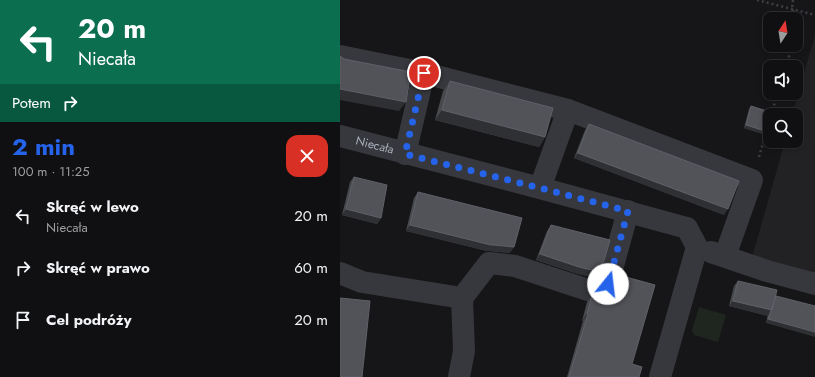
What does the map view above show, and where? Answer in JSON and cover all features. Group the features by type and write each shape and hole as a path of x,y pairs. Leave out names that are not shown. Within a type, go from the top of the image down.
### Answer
{"street":[{"path":"340,56 424,73 568,110 752,180 725,256"},
{"path":"405,154 424,73"},
{"path":"540,188 568,110"},
{"name":"Niecała","path":"340,136 628,211 687,228 697,247"},
{"path":"459,377 464,351 462,298 489,263 515,266 588,290 600,290 608,284 628,211"},
{"path":"660,377 697,247 766,270 815,284"},
{"path":"340,274 362,282 462,298"}],"path":[{"path":"757,0 815,15"},
{"path":"793,0 792,8 793,12"},
{"path":"752,180 763,143"}],"shaded area":[{"path":"815,35 815,293 748,272 783,148 803,148 803,108 794,108 796,100 803,100 803,77"},
{"path":"699,307 726,315 718,342 694,335 692,330"}],"building":[{"path":"340,56 344,59 411,72 406,102 340,89"},
{"path":"450,81 553,108 545,137 442,110"},
{"path":"751,106 763,110 763,130 746,125"},
{"path":"589,124 739,181 728,209 578,153"},
{"path":"354,177 387,185 381,218 346,209"},
{"path":"418,192 522,218 514,247 491,245 410,225"},
{"path":"551,225 610,240 601,271 599,272 579,267 540,254"},
{"path":"626,277 655,285 632,364 642,367 639,377 569,377 592,296 605,296 612,293 621,287"},
{"path":"738,281 777,290 772,310 733,301"},
{"path":"776,296 815,306 815,332 768,319"},
{"path":"340,298 370,301 362,377 340,377"}],"route":[{"path":"424,73 405,154 628,211 608,284"}]}
